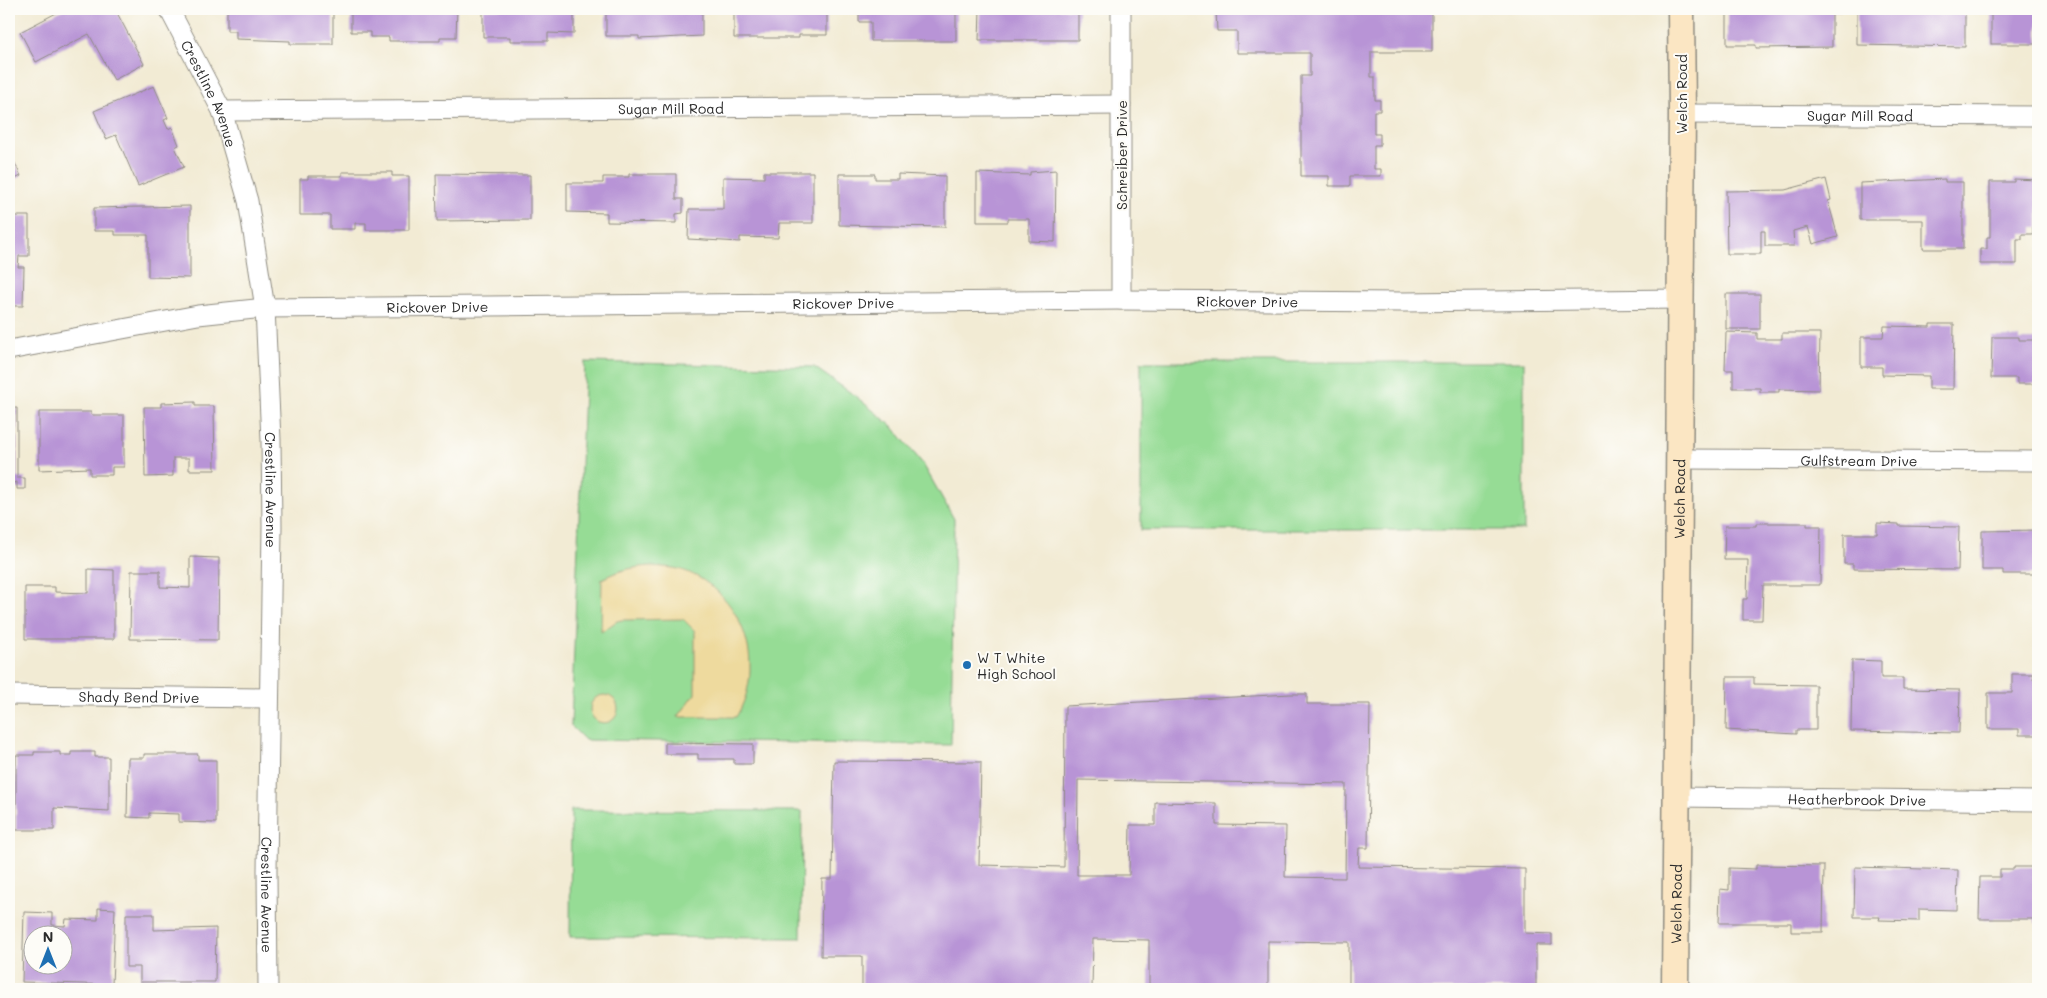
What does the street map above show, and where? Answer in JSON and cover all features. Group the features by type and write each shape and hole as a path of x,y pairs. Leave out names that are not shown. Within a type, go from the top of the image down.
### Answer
{"street":[{"name":"Crestline Avenue","path":"169,9 222,110 248,201 265,308 272,440 267,871 268,989"},
{"name":"Schreiber Drive","path":"1121,9 1121,300"},
{"name":"Welch Road","path":"1675,989 1682,114 1681,9"},
{"name":"Sugar Mill Road","path":"222,110 1121,105"},
{"name":"Sugar Mill Road","path":"1682,114 2038,116"},
{"name":"Rickover Drive","path":"9,350 198,316 265,308 1121,300 1414,302 1680,299"},
{"name":"Gulfstream Drive","path":"1679,458 2038,461"},
{"name":"Shady Bend Drive","path":"9,695 269,698"},
{"name":"Heatherbrook Drive","path":"1676,797 2038,800"}],"green space":[{"path":"585,362 814,367 854,395 892,426 923,464 954,519 951,745 585,740 571,726"},
{"path":"1141,362 1524,362 1524,530 1141,530"},
{"path":"571,810 802,811 801,938 570,937"}],"sand":[{"path":"651,566 682,570 703,580 720,594 734,611 744,631 749,652 750,674 746,696 736,717 678,717 695,694 695,631 683,619 622,620 617,621 601,632 602,579 614,573"},
{"path":"604,695 614,699 618,709 614,719 604,723 594,719 590,709 594,699"}],"building":[{"path":"64,9 99,9 100,11 115,9 144,64 114,80 89,34 36,62 20,32"},
{"path":"227,9 333,9 333,44 290,44 290,41 236,39 236,31 227,31"},
{"path":"351,9 457,9 456,37 440,37 440,41 389,41 389,37 370,37 370,32 351,32"},
{"path":"483,9 574,9 574,34 548,33 548,41 510,41 510,37 483,37"},
{"path":"606,9 702,9 702,36 639,39 639,36 606,36"},
{"path":"734,9 827,9 827,35 799,35 799,38 734,38"},
{"path":"859,9 956,9 956,41 871,41 871,22 859,22"},
{"path":"980,9 1078,9 1078,40 979,40"},
{"path":"1238,9 1432,9 1432,52 1371,52 1371,77 1375,77 1375,100 1380,100 1380,111 1374,111 1374,134 1380,134 1380,145 1374,145 1374,169 1381,169 1381,176 1350,176 1350,186 1329,186 1329,176 1301,176 1301,76 1310,76 1310,53 1237,53 1237,31 1217,31 1216,11 1238,11"},
{"path":"1754,9 1841,9 1841,11 1832,11 1832,47 1756,48 1756,45 1727,45 1727,12 1754,13"},
{"path":"1857,9 1965,9 1965,47 1857,45"},
{"path":"1991,9 2038,9 2038,44 1991,44"},
{"path":"154,86 168,118 164,120 168,129 172,127 179,145 175,147 184,167 138,186 116,135 106,139 94,111"},
{"path":"9,151 21,176 9,182"},
{"path":"1056,170 1055,242 1029,241 1029,219 1008,219 1008,222 977,222 977,173 1030,175 1030,172"},
{"path":"342,172 392,172 392,176 409,176 409,230 366,230 366,223 355,223 355,229 330,229 330,215 300,215 300,179 308,179 308,176 342,176"},
{"path":"764,172 813,172 813,223 779,223 778,238 740,237 740,242 688,239 689,209 723,209 723,177 764,178"},
{"path":"436,174 530,175 530,220 437,221"},
{"path":"629,174 676,174 676,199 683,199 683,213 676,214 676,223 607,222 607,213 567,212 567,183 603,183 603,177 629,177"},
{"path":"839,174 875,174 875,179 898,179 898,174 945,176 945,227 839,225"},
{"path":"1826,179 1831,200 1828,201 1838,237 1813,244 1808,227 1793,231 1794,246 1765,246 1765,231 1761,231 1761,254 1727,254 1726,191 1785,190"},
{"path":"1945,179 1945,182 1963,182 1963,249 1923,249 1923,220 1860,220 1860,183"},
{"path":"2014,179 2038,180 2038,227 2033,227 2033,234 2022,234 2022,239 2017,239 2017,264 1980,264 1980,249 1987,249 1987,237 1990,237 1990,182 2014,182"},
{"path":"190,206 190,278 148,277 148,235 115,235 115,231 94,231 94,208"},
{"path":"9,216 29,216 29,256 19,256 18,267 24,267 23,306 9,306"},
{"path":"1726,294 1760,294 1760,329 1726,329"},
{"path":"1930,324 1954,324 1953,389 1929,389 1929,376 1882,375 1882,367 1861,367 1861,337 1883,337 1884,326 1930,327"},
{"path":"1726,332 1757,333 1757,339 1782,339 1782,333 1820,333 1819,390 1779,389 1779,392 1760,392 1760,388 1733,388 1733,370 1725,370"},
{"path":"1992,337 2019,337 2019,340 2038,340 2038,384 2017,384 2017,378 1991,378"},
{"path":"195,402 195,406 214,406 215,470 189,470 189,458 173,458 173,476 145,477 144,407 161,407 161,403"},
{"path":"9,408 17,408 17,478 25,478 25,489 17,489 17,482 9,484"},
{"path":"39,412 91,412 91,415 124,415 124,467 112,467 112,475 90,475 90,468 39,470"},
{"path":"1756,523 1807,523 1807,526 1821,526 1820,585 1763,585 1762,620 1743,620 1743,599 1747,599 1748,560 1724,560 1725,526 1756,526"},
{"path":"1877,523 1899,524 1899,526 1959,527 1958,570 1853,569 1853,564 1844,564 1844,534 1877,534"},
{"path":"2038,530 2038,574 2003,574 2003,570 1982,570 1982,531"},
{"path":"190,557 219,558 218,640 130,639 131,571 160,571 160,587 190,588"},
{"path":"88,569 114,570 114,639 25,639 25,587 55,587 55,592 88,593"},
{"path":"1852,660 1881,661 1881,678 1903,678 1903,689 1960,690 1959,733 1851,731"},
{"path":"2012,674 2034,674 2033,679 2038,679 2038,735 2019,735 2019,729 1988,729 1988,693 2012,693"},
{"path":"1727,677 1754,677 1754,684 1816,685 1816,730 1796,730 1796,734 1726,730"},
{"path":"1291,694 1307,694 1307,704 1370,704 1368,848 1359,848 1358,867 1525,869 1525,933 1552,934 1552,945 1536,945 1536,989 1349,989 1349,942 1268,941 1268,989 1149,989 1149,940 1093,939 1092,989 862,989 862,956 821,956 822,879 832,879 834,761 981,762 979,865 1064,867 1065,706","holes":["1078,780 1346,784 1345,878 1285,877 1286,826 1216,825 1216,803 1155,802 1155,825 1130,825 1129,875 1077,875"]},
{"path":"665,743 753,744 753,764 734,764 734,759 698,759 698,754 665,754"},
{"path":"34,752 60,752 60,755 71,755 71,752 95,752 95,757 109,757 109,811 54,808 54,830 16,830 16,755 34,755"},
{"path":"144,754 198,754 198,760 216,760 216,823 179,822 179,814 149,813 149,818 127,817 128,758 144,758"},
{"path":"1756,865 1824,866 1823,932 1791,932 1791,923 1719,923 1720,889 1729,890 1729,868 1756,869"},
{"path":"1855,867 1958,870 1957,910 1919,909 1919,921 1879,920 1880,917 1854,917"},
{"path":"2014,867 2038,867 2038,923 2035,923 2035,919 1979,919 1980,877 2000,877 2000,869 2014,869"},
{"path":"98,908 115,909 112,985 22,982 22,976 72,976 72,926 65,926 66,919 98,920"},
{"path":"24,912 52,913 52,925 65,926 24,926"},
{"path":"126,914 154,914 154,930 216,928 215,982 140,982 140,967 126,967"}],"place":[{"name":"W T White High School","path":"967,665"}]}
